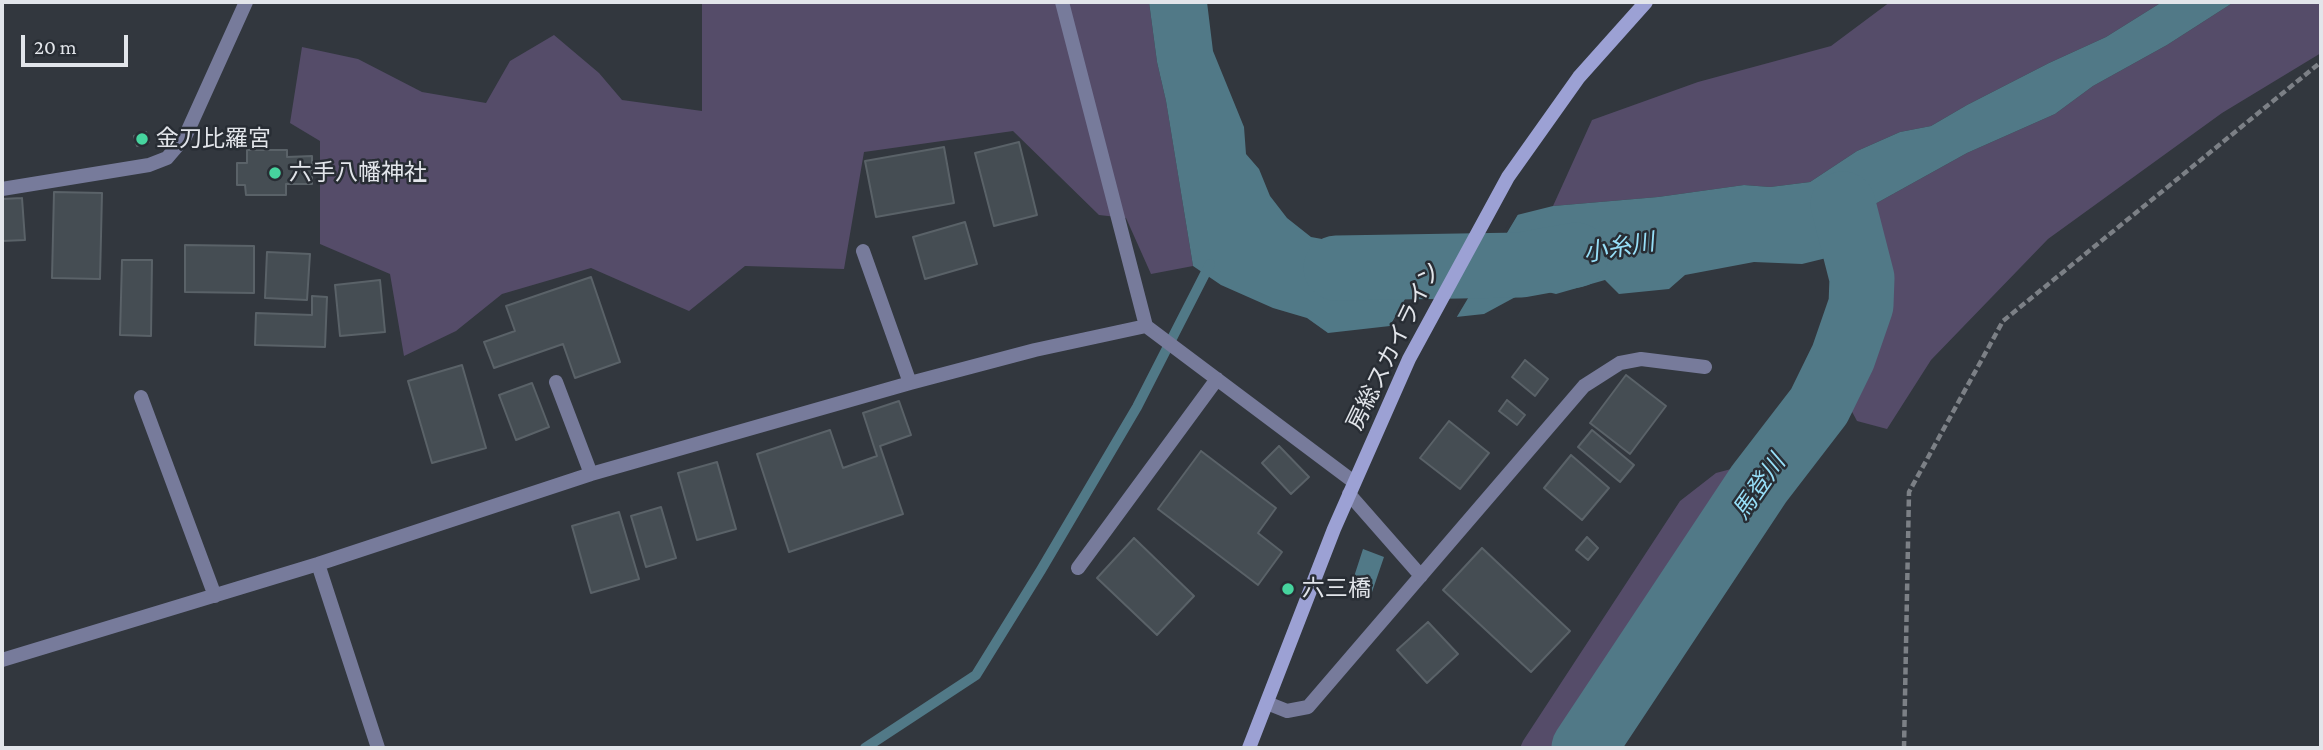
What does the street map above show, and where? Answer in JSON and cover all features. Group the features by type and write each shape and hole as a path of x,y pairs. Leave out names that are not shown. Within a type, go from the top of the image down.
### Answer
{"main road":[{"name":"房総スカイライン","path":"1250,748 1351,488 1409,359 1508,177 1579,77 1646,2"}],"street":[{"path":"2,189 149,165 167,158 185,137 246,2"},
{"path":"1062,2 1151,329 1351,488 1421,576"},
{"path":"863,251 910,383"},
{"path":"2,660 318,564 591,474 1035,350 1151,329"},
{"path":"1266,703 1287,711 1308,708 1584,386 1593,379 1620,363 1641,359 1705,367"},
{"path":"1078,568 1212,375"},
{"path":"556,382 591,474"},
{"path":"141,397 215,596"},
{"path":"318,564 378,748"}],"path":[{"path":"1904,748 1909,492 2003,321 2321,62"}],"shaded area":[{"path":"702,2 1149,2 1193,266 1151,274 1126,218 1099,215 1013,131 864,152 844,269 745,266 689,311 591,268 502,294 456,331 404,356 390,274 320,244 320,141 290,123 302,47 358,59 422,92 486,103 510,61 554,35 599,73 622,100 702,111"},
{"path":"1890,2 2162,2 2106,37 2049,63 1931,126 1900,132 1857,151 1810,182 1770,187 1744,185 1658,197 1553,206 1592,120 1698,82 1831,46"},
{"path":"2234,2 2321,2 2321,53 2222,113 2048,239 1931,360 1887,429 1857,421 1843,395 1877,338 1860,268 1858,247 1867,236 1861,222 1875,204 1967,153 2055,114 2093,86 2167,45"},
{"path":"1754,463 1622,646 1575,748 1520,748 1680,501 1716,473"}],"water":[{"path":"1149,2 1207,2 1213,51 1244,127 1246,154 1259,169 1270,196 1287,218 1311,237 1333,241 1347,236 1388,244 1439,239 1390,326 1328,333 1307,318 1273,308 1221,285 1193,266"},
{"path":"2162,2 2234,2 2167,45 2093,86 2055,114 1967,153 1875,204 1861,222 1867,236 1855,251 1802,264 1754,262 1685,275 1669,289 1619,294 1605,280 1556,294 1532,288 1484,314 1456,317 1517,215 1553,206 1658,197 1744,185 1770,187 1810,182 1857,151 1900,132 1931,126 2049,63 2106,37"},
{"path":"1363,549 1384,557 1371,595 1350,589"}],"pier":[{"path":"1520,211 1455,320 1453,315 1514,214"},
{"path":"1440,236 1442,241 1411,298 1392,329 1388,330"}],"building":[{"name":"金刀比羅宮","path":"146,132 149,142 137,146 134,136"},
{"path":"1019,142 1037,215 994,226 975,153"},
{"path":"944,147 954,203 876,217 865,161"},
{"name":"六手八幡神社","path":"247,150 287,150 287,157 312,156 312,184 286,184 286,195 246,195 245,185 237,185 237,163 247,163"},
{"path":"54,192 102,193 100,279 52,278"},
{"path":"22,198 25,240 2,241 2,199"},
{"path":"965,222 977,264 925,279 913,237"},
{"path":"185,245 254,246 254,293 185,292"},
{"path":"267,252 310,254 307,300 265,298"},
{"path":"122,260 152,260 151,336 120,335"},
{"path":"591,277 620,362 575,378 563,344 494,368 484,342 515,331 506,306"},
{"path":"380,280 385,332 340,336 335,285"},
{"path":"312,296 327,297 325,347 255,345 256,313 312,315"},
{"path":"1525,360 1548,379 1535,396 1512,377"},
{"path":"462,365 486,448 432,463 408,381"},
{"path":"1626,375 1666,406 1630,454 1590,423"},
{"path":"532,383 549,427 516,440 499,395"},
{"path":"1507,400 1525,415 1517,425 1499,411"},
{"path":"899,401 911,435 880,446 903,514 789,552 757,454 830,430 843,468 877,456 863,413"},
{"path":"1449,421 1489,453 1460,489 1420,458"},
{"path":"1592,430 1634,465 1620,482 1578,447"},
{"path":"1279,446 1309,477 1291,494 1262,463"},
{"path":"1201,451 1276,508 1258,533 1282,552 1258,585 1158,509"},
{"path":"1571,455 1609,488 1582,520 1544,488"},
{"path":"717,462 736,529 697,540 678,473"},
{"path":"661,507 676,558 646,567 631,516"},
{"path":"619,512 639,579 591,593 572,526"},
{"path":"1587,537 1598,548 1588,560 1576,550"},
{"path":"1134,538 1194,596 1157,635 1097,578"},
{"path":"1482,548 1570,631 1531,672 1443,590"},
{"path":"1428,622 1458,654 1427,683 1397,650"}],"waterway":[{"name":"馬登川","path":"1584,748 1759,484 1819,406 1843,357 1861,305 1862,278 1843,204"},
{"name":"小糸川","path":"1336,268 1521,265 1576,255"},
{"path":"865,748 976,675 1137,407 1210,264"}],"place":[{"name":"金刀比羅宮","path":"142,139"},
{"name":"六手八幡神社","path":"275,173"},
{"name":"六三橋","path":"1288,589"}]}
